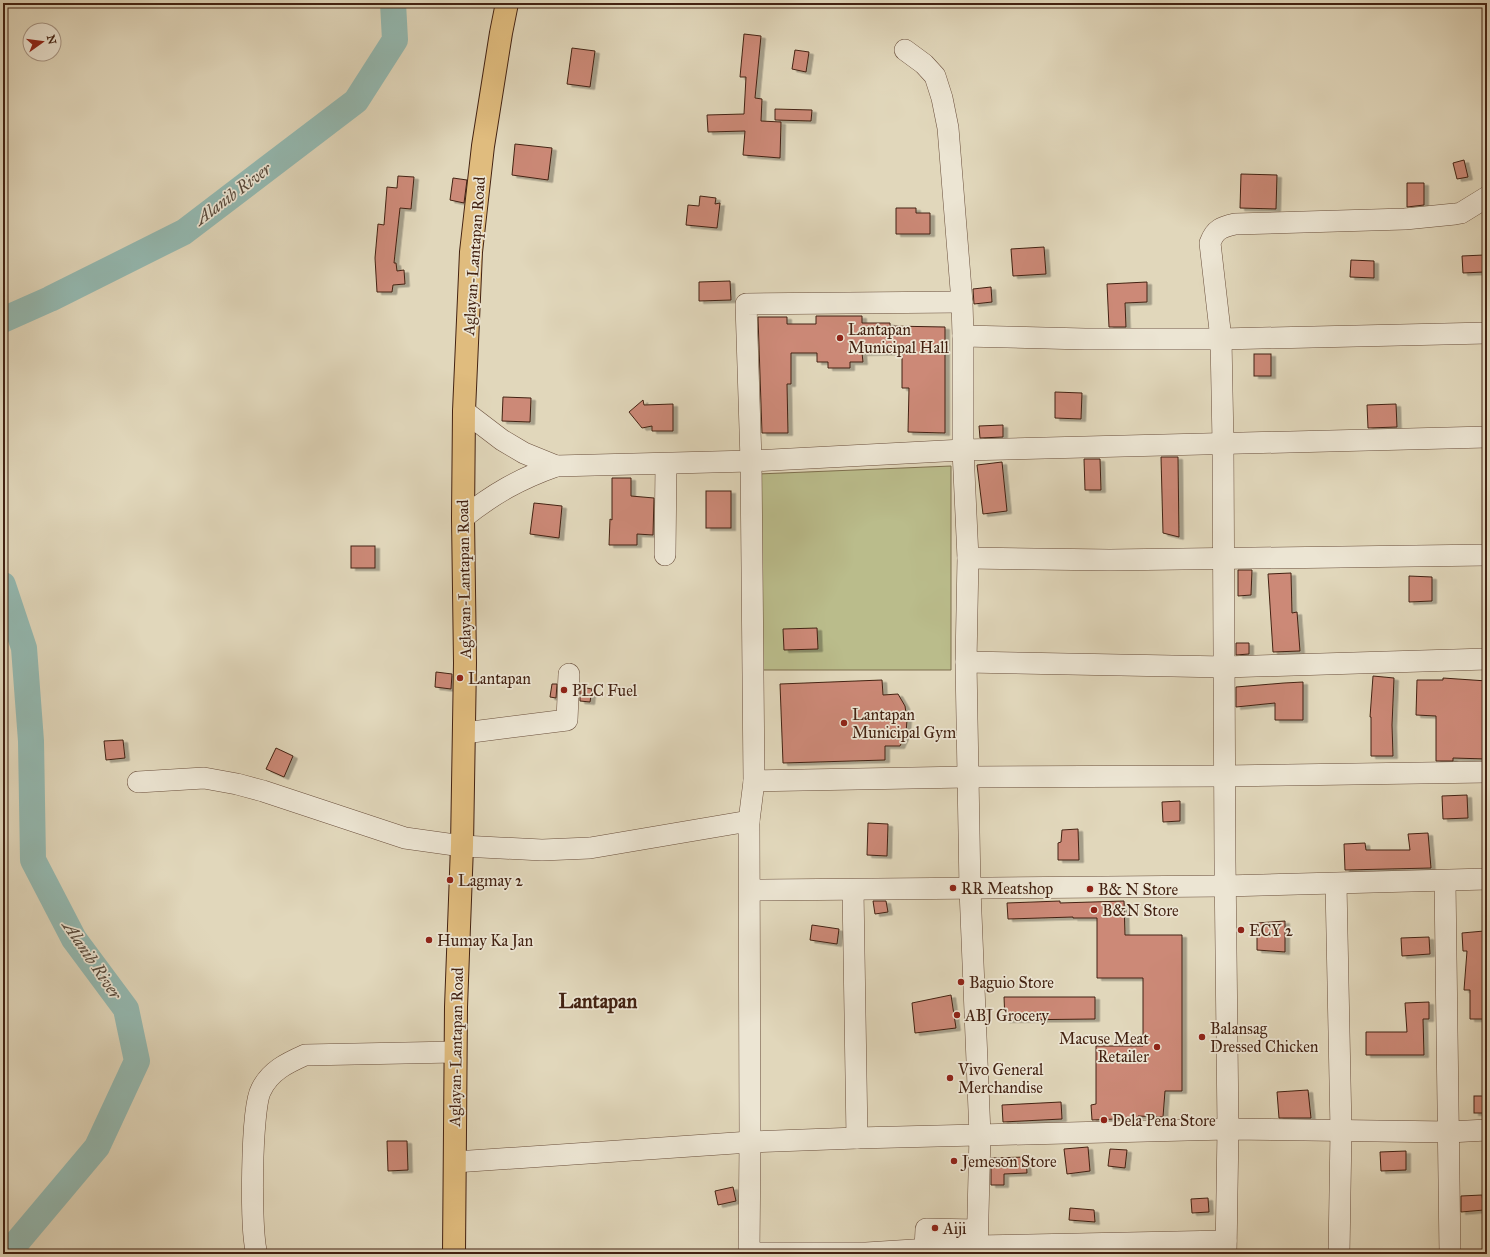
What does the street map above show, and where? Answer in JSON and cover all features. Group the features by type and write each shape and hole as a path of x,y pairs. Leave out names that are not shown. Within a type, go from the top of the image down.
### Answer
{"main road":[{"name":"Aglayan-Lantapan Road","path":"454,1254 455,1052 462,846 465,663 463,518 464,411 471,252 483,146 500,34 507,3"}],"street":[{"path":"905,50 924,64 935,76 942,98 948,128 962,302 964,336 963,450 968,558 966,662 967,777 980,1135 977,1243"},
{"path":"962,302 746,304 751,461 754,781 749,821 749,1253 866,1253 925,1249 926,1229 977,1243 1226,1248 1228,1129 1225,886 1223,443 1221,339 1210,243 1216,230 1223,226 1235,224 1405,219 1455,214 1461,213 1487,197"},
{"path":"964,336 1085,340 1221,339 1487,333"},
{"path":"464,411 502,440 524,453 556,466"},
{"path":"463,518 483,502 502,490 531,474 556,466 751,461 963,450 1487,437"},
{"path":"664,555 666,464"},
{"path":"968,558 1110,560 1487,555"},
{"path":"966,662 1225,667 1487,659"},
{"path":"464,733 567,720 569,674"},
{"path":"754,781 967,777 1225,776 1487,772"},
{"path":"138,782 204,778 237,784 263,791 405,838 462,846 542,850 590,848 749,821"},
{"path":"750,890 1225,886 1487,880"},
{"path":"1445,882 1450,1254"},
{"path":"1336,884 1341,1130 1339,1254"},
{"path":"853,890 857,1138"},
{"path":"256,1254 252,1210 255,1118 260,1091 271,1074 286,1064 305,1055 455,1052"},
{"path":"455,1162 750,1142 857,1138 1228,1129 1449,1132 1487,1130"}],"green space":[{"path":"951,466 951,670 762,670 758,474"}],"building":[{"path":"744,34 761,36 755,98 762,99 761,121 781,122 780,158 743,155 745,131 708,132 707,115 744,114 746,77 740,77"},
{"path":"572,48 595,51 590,87 567,84"},
{"path":"795,50 809,52 806,72 792,69"},
{"path":"775,109 812,110 811,121 775,120"},
{"path":"515,144 552,148 548,180 512,175"},
{"path":"1464,160 1468,177 1457,179 1453,163"},
{"path":"1241,174 1277,175 1276,209 1240,208"},
{"path":"398,176 414,177 411,209 400,208 394,263 396,263 397,271 404,270 405,284 393,285 392,292 377,292 375,258 378,224 384,225 387,187 397,188"},
{"path":"453,178 467,180 464,203 450,200"},
{"path":"1407,183 1424,183 1424,205 1407,207"},
{"path":"700,196 716,198 715,204 720,203 717,228 686,225 688,205 699,206"},
{"path":"896,208 916,208 916,213 930,213 930,234 896,234"},
{"path":"1044,247 1046,274 1013,276 1011,249"},
{"path":"1484,255 1484,272 1463,273 1462,256"},
{"path":"1351,260 1374,261 1374,278 1350,277"},
{"path":"730,281 731,300 699,301 699,282"},
{"path":"1147,282 1147,302 1125,303 1126,327 1109,327 1107,284"},
{"path":"991,287 992,302 974,304 973,289"},
{"path":"816,316 862,316 862,323 890,323 890,326 945,327 945,433 908,432 909,388 902,388 902,352 862,353 863,362 850,362 850,368 828,368 828,362 817,362 817,353 791,353 791,384 787,384 788,433 762,433 758,317 787,317 787,324 816,324"},
{"path":"1254,354 1271,354 1271,376 1254,376"},
{"path":"1055,392 1082,393 1081,419 1055,418"},
{"path":"503,397 531,398 530,422 502,421"},
{"path":"643,400 644,405 673,404 673,431 652,431 652,426 642,428 629,412"},
{"path":"1396,404 1397,427 1368,428 1367,405"},
{"path":"1003,425 1003,437 980,438 979,426"},
{"path":"1161,457 1178,457 1179,537 1163,533"},
{"path":"1084,459 1100,459 1101,490 1085,490"},
{"path":"1002,462 1007,511 983,514 977,465"},
{"path":"612,478 631,478 631,496 654,498 653,535 637,534 637,545 609,545 610,519 612,520"},
{"path":"706,491 731,491 731,528 706,528"},
{"path":"534,503 562,506 559,538 530,534"},
{"path":"351,546 375,546 375,568 351,568"},
{"path":"1238,570 1252,570 1251,595 1238,596"},
{"path":"1291,573 1292,613 1297,612 1300,651 1273,652 1268,574"},
{"path":"1409,576 1432,577 1432,601 1409,602"},
{"path":"817,628 818,649 784,650 783,629"},
{"path":"1236,643 1249,643 1249,654 1236,655"},
{"path":"436,672 452,674 451,689 435,687"},
{"path":"1373,676 1394,678 1392,725 1393,756 1371,756 1370,717"},
{"path":"1443,678 1487,681 1487,759 1453,758 1453,761 1436,761 1436,716 1416,715 1417,680 1443,680"},
{"name":"Lantapan Municipal Gym","path":"882,680 883,695 898,694 905,706 907,720 906,733 900,746 885,746 885,760 783,763 780,684"},
{"path":"1303,682 1303,720 1275,720 1275,703 1236,707 1236,687"},
{"path":"552,684 557,684 556,698 550,697"},
{"path":"580,687 592,689 590,702 580,701"},
{"path":"123,740 125,758 106,760 104,741"},
{"path":"276,748 293,756 284,777 266,769"},
{"path":"1467,795 1468,818 1443,819 1442,796"},
{"path":"1180,801 1180,821 1163,822 1162,802"},
{"path":"868,823 888,824 887,856 867,855"},
{"path":"1078,829 1079,860 1058,860 1058,843 1061,842 1062,830"},
{"path":"1428,833 1431,868 1345,870 1344,844 1365,843 1366,850 1410,850 1408,834"},
{"path":"873,901 886,901 888,912 875,914"},
{"path":"1060,901 1060,903 1124,901 1125,935 1182,935 1182,1091 1165,1091 1163,1117 1138,1116 1138,1118 1092,1120 1091,1105 1096,1104 1096,1046 1143,1046 1143,978 1097,978 1097,918 1073,917 1008,919 1007,903"},
{"path":"1285,921 1285,952 1257,950 1257,923"},
{"path":"812,925 839,929 837,944 810,940"},
{"path":"1484,931 1487,966 1487,1019 1470,1019 1470,990 1464,990 1467,951 1463,951 1462,933"},
{"path":"1429,937 1430,954 1402,956 1401,938"},
{"path":"951,995 956,1028 915,1033 912,1003"},
{"path":"1004,997 1095,997 1095,1019 1005,1020"},
{"path":"1429,1002 1429,1019 1423,1019 1424,1055 1366,1055 1366,1032 1407,1032 1405,1003"},
{"path":"1308,1090 1311,1118 1279,1118 1277,1092"},
{"path":"1474,1096 1487,1096 1487,1113 1474,1113"},
{"path":"1061,1102 1062,1119 1003,1122 1002,1105"},
{"path":"387,1141 407,1141 408,1170 388,1171"},
{"path":"1088,1147 1090,1171 1067,1174 1064,1149"},
{"path":"1110,1149 1127,1150 1125,1168 1108,1166"},
{"path":"1406,1151 1406,1170 1381,1171 1380,1152"},
{"path":"1026,1157 1027,1173 1004,1174 1004,1185 991,1185 991,1158"},
{"path":"733,1187 736,1201 718,1205 715,1191"},
{"path":"1482,1195 1484,1210 1461,1212 1461,1196"},
{"path":"1208,1198 1209,1212 1192,1213 1191,1199"},
{"path":"1070,1208 1094,1210 1095,1222 1069,1220"}],"waterway":[{"name":"Alanib River","path":"3,320 50,299 184,232 356,101 395,40 393,3"},
{"name":"Alanib River","path":"3,585 24,648 31,741 33,860 74,939 126,1009 137,1061 97,1147 7,1254"}],"place":[{"name":"Lantapan Municipal Hall","path":"840,338"},
{"name":"Lantapan","path":"460,678"},
{"name":"PLC Fuel","path":"564,690"},
{"name":"Lantapan Municipal Gym","path":"844,723"},
{"name":"Lagmay 2","path":"450,880"},
{"name":"RR Meatshop","path":"953,888"},
{"name":"B& N Store","path":"1090,889"},
{"name":"B&N Store","path":"1094,910"},
{"name":"ECY 2","path":"1241,930"},
{"name":"Humay Ka Jan","path":"429,940"},
{"name":"Baguio Store","path":"961,982"},
{"name":"ABJ Grocery","path":"957,1015"},
{"name":"Balansag Dressed Chicken","path":"1202,1037"},
{"name":"Macuse Meat Retailer","path":"1157,1047"},
{"name":"Vivo General Merchandise","path":"950,1078"},
{"name":"Dela Pena Store","path":"1104,1120"},
{"name":"Jemeson Store","path":"954,1161"},
{"name":"Aiji","path":"935,1228"}],"district":[{"name":"Lantapan","path":"598,1001"}]}
